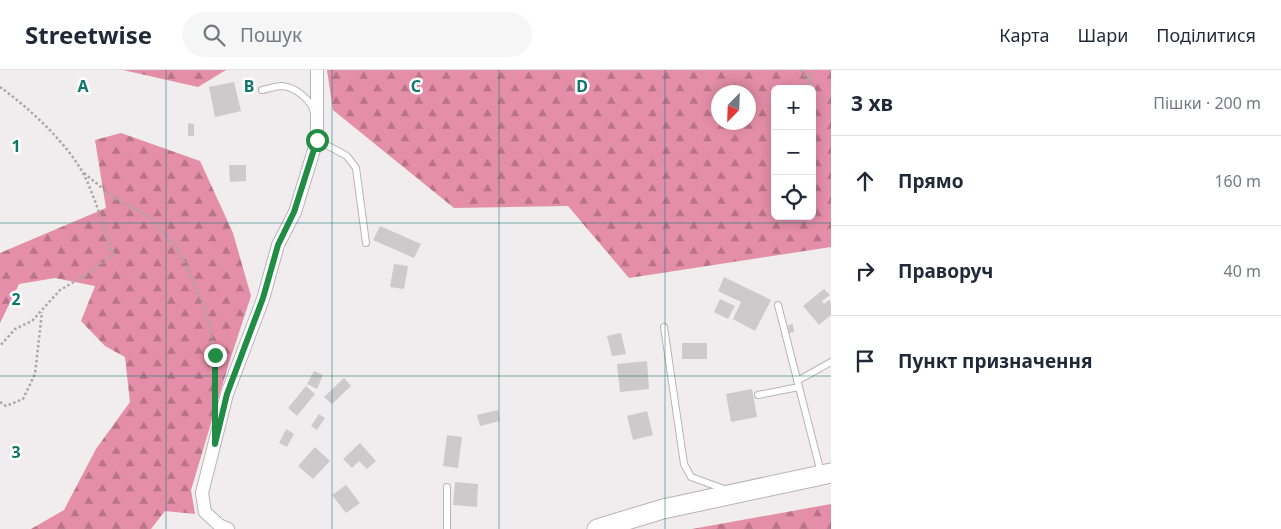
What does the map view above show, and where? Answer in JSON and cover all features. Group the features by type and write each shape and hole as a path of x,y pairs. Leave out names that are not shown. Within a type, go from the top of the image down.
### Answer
{"street":[{"path":"228,529 219,526 205,512 202,493 227,394 263,298 278,245 294,212 317,140 317,70"},
{"path":"597,529 663,509 826,473"}],"lane":[{"path":"262,90 282,86 299,92 314,109 317,140 347,156 356,168 366,242"},
{"path":"778,305 798,384 826,473"},
{"path":"664,327 684,464 691,477 735,493"},
{"path":"758,395 798,384 831,362"},
{"path":"447,487 447,529"}],"path":[{"path":"801,70 812,86 810,70"},
{"path":"0,87 14,96 60,141 85,177 113,254 86,275 60,290 32,321 15,329 0,346"},
{"path":"80,170 113,197 149,217 177,248 208,318 215,355 215,398"},
{"path":"0,402 6,406 23,400 35,374 42,311"}],"green space":[{"path":"123,70 226,70 198,87"},
{"path":"327,70 831,70 831,247 629,278 568,206 454,208 333,110"},
{"path":"121,133 200,161 233,233 251,296 191,490 195,514 165,511 151,529 31,529 64,510 96,449 130,402 125,357 105,346 81,321 95,286 55,278 19,284 0,323 0,253 106,208 95,140"},
{"path":"831,504 831,529 692,529"}],"building":[{"path":"234,82 241,111 215,117 209,87"},
{"path":"188,123 194,124 194,136 188,136"},
{"path":"229,165 246,165 246,181 230,182"},
{"path":"380,226 421,244 414,258 373,240"},
{"path":"394,264 408,266 404,289 390,287"},
{"path":"724,277 771,300 755,331 733,319 741,302 718,291"},
{"path":"824,289 830,295 822,301 824,304 829,300 831,303 831,315 819,325 803,306"},
{"path":"720,299 735,306 728,319 714,312"},
{"path":"793,324 794,332 789,333 788,325"},
{"path":"621,333 626,354 612,356 607,336"},
{"path":"682,343 707,343 707,359 682,359"},
{"path":"647,361 649,389 620,392 617,364"},
{"path":"314,371 323,375 317,389 307,384"},
{"path":"344,378 351,386 332,404 324,397"},
{"path":"306,386 315,394 297,416 288,408"},
{"path":"752,389 757,417 731,422 726,394"},
{"path":"498,410 500,421 480,426 477,415"},
{"path":"647,411 653,435 633,440 627,416"},
{"path":"319,414 325,418 317,430 311,426"},
{"path":"286,429 294,434 287,447 279,443"},
{"path":"447,435 462,437 458,468 443,466"},
{"path":"360,443 376,461 367,469 359,461 352,468 343,459"},
{"path":"315,447 330,461 313,479 298,466"},
{"path":"455,482 478,484 477,507 453,505"},
{"path":"346,485 360,503 346,513 332,495"}],"route":[{"path":"215,355 215,444 227,394 263,298 278,245 294,212 317,140"}]}
